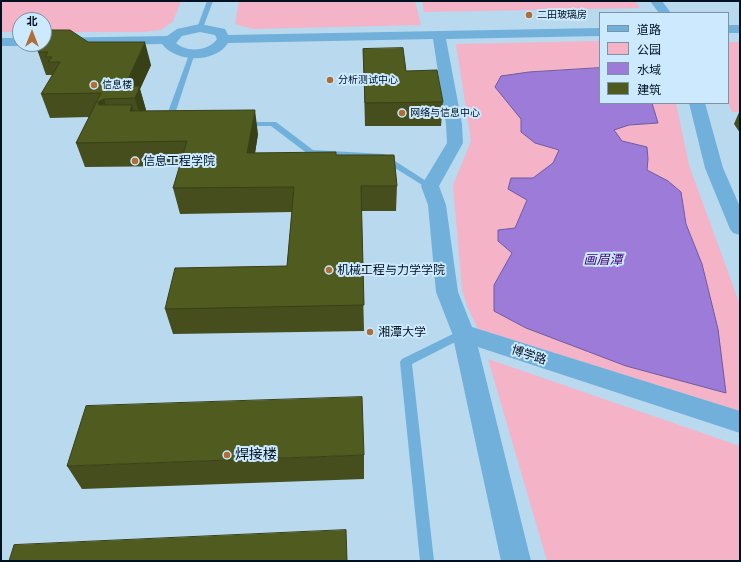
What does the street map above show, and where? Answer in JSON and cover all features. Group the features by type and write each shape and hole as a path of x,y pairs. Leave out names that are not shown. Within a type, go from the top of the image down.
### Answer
{"street":[{"path":"656,1 664,12"},
{"path":"52,42 170,40 178,33 200,28 220,32 224,38"},
{"path":"729,29 740,29"},
{"path":"224,38 599,32"},
{"path":"439,35 454,124 455,143 430,186 437,205 447,292 463,334 516,561"},
{"path":"170,40 169,44 176,50 192,53 202,52 218,47 223,43 224,38"},
{"path":"1,42 12,42"},
{"path":"697,104 714,168 740,230"},
{"name":"博学路","path":"463,334 740,422"}],"lane":[{"path":"200,28 210,1"},
{"path":"168,125 192,53"},
{"path":"235,124 272,124 311,152 381,156 430,186"},
{"path":"427,561 406,362 463,334"}],"shaded area":[{"name":"湘潭大学","path":"1,1 740,1 740,561 1,561"}],"green space":[{"path":"1,1 181,1 173,21 161,30 143,32 52,32 52,12 12,12 12,32 1,32"},
{"path":"239,1 415,1 421,25 253,29 235,24"},
{"path":"422,1 635,1 640,8 424,12"},
{"name":"画眉潭","path":"599,41 599,104 676,104 689,165 740,305 740,411 478,329 467,306 462,289 453,185 471,141 456,44"},
{"path":"729,42 740,42 740,112 732,112 729,104"},
{"path":"488,359 740,446 740,561 547,561"}],"water":[{"name":"画眉潭","path":"599,68 599,104 652,104 658,123 629,125 614,130 622,141 647,147 647,170 668,181 681,192 686,224 702,264 718,329 726,393 626,366 526,328 494,311 494,285 512,253 498,241 498,230 515,228 527,200 508,189 511,178 533,178 553,163 559,150 535,143 521,132 521,119 495,87 501,76 529,72"}],"building":[{"path":"52,30 70,30 88,42 145,42 125,86 140,86 135,98 104,99 98,102 99,105 132,105 130,111 255,110 247,153 336,152 336,155 394,155 397,186 361,186 364,305 165,309 175,268 287,266 294,187 173,188 187,141 76,143 101,93 41,94 60,62 48,62 52,57 45,57 48,52 52,52"},
{"path":"403,48 406,71 437,70 443,102 365,103 363,49"},
{"path":"362,397 364,455 67,466 86,406"},
{"path":"346,530 347,561 9,561 14,545"}],"place":[{"name":"二田玻璃房","path":"529,15"},
{"name":"分析测试中心","path":"330,80"},
{"name":"信息楼","path":"94,85"},
{"name":"网络与信息中心","path":"402,113"},
{"name":"信息工程学院","path":"135,161"},
{"name":"机械工程与力学学院","path":"329,270"},
{"name":"湘潭大学","path":"370,332"},
{"name":"焊接楼","path":"227,455"}]}
